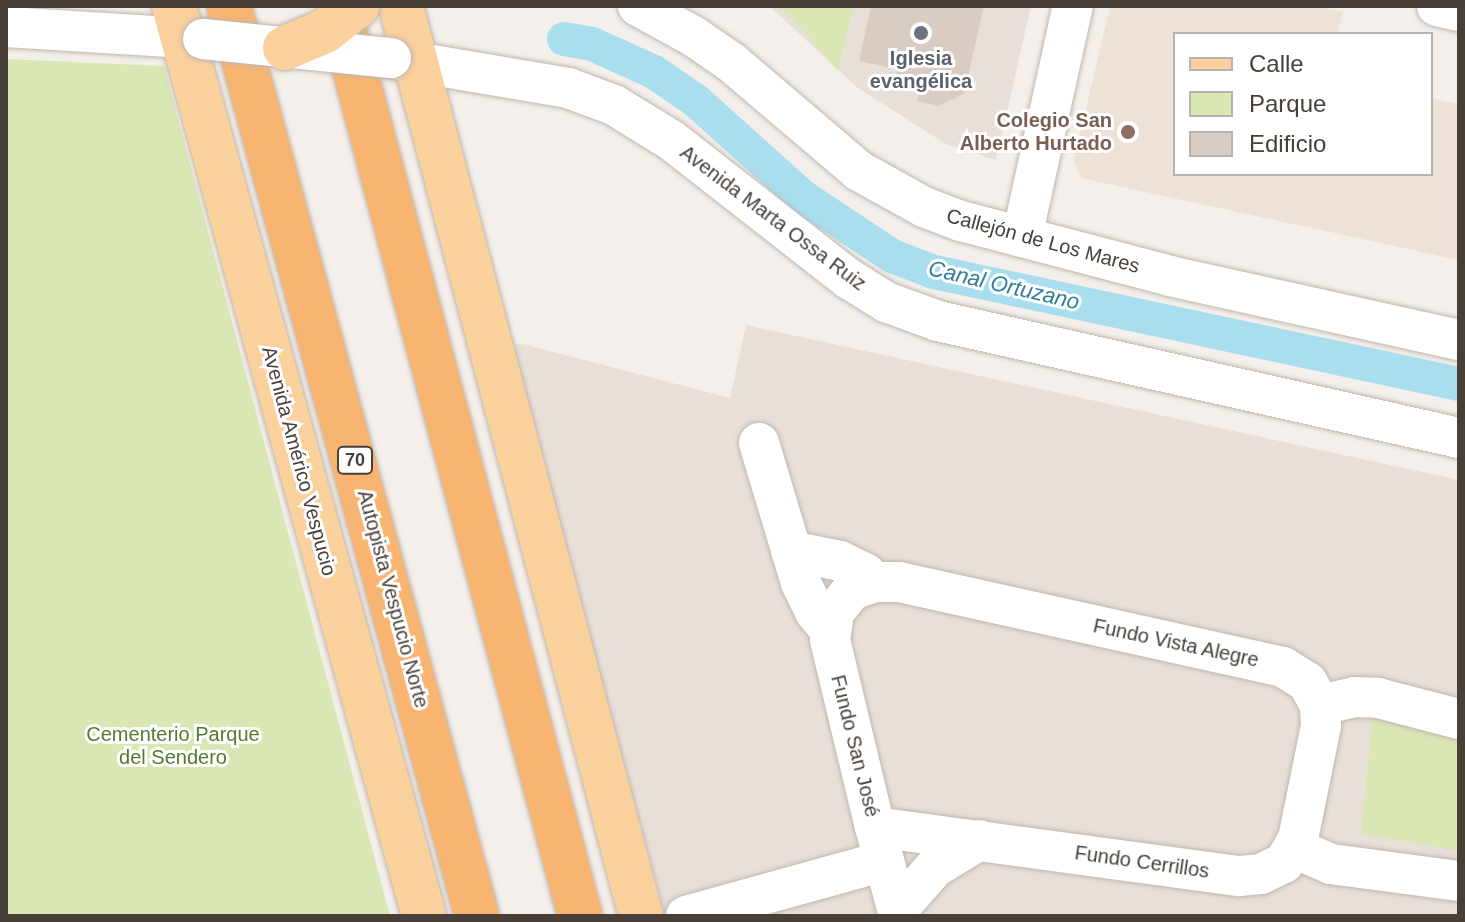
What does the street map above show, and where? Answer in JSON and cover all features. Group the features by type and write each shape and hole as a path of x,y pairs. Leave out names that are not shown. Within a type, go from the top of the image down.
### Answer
{"highway":[{"path":"338,6 580,916"},
{"name":"Autopista Vespucio Norte","path":"182,21 477,916"}],"main road":[{"path":"285,48 325,31 357,6"},
{"path":"401,6 402,60 641,916"},
{"name":"Avenida Américo Vespucio","path":"182,21 424,916"}],"street":[{"name":"Callejón de Los Mares","path":"638,6 693,36 731,62 824,144 869,177 924,207 1022,237 1170,276 1459,340"},
{"path":"1022,237 1073,6"},
{"path":"1437,6 1459,11"},
{"name":"Avenida Marta Ossa Ruiz","path":"6,27 182,21 285,48 402,60 568,88 614,105 671,140 849,279 886,302 938,321 1459,438"},
{"name":"Fundo San José","path":"759,443 807,598 849,604 832,653 898,912"},
{"name":"Fundo Vista Alegre","path":"791,551 840,561 849,604 900,582 1283,667 1307,682 1320,705"},
{"path":"1459,719 1378,698 1355,697 1320,705 1321,726 1294,848 1331,864 1459,881"},
{"path":"898,912 935,867 980,840"},
{"name":"Fundo Cerrillos","path":"880,844 980,840 1239,876 1261,874 1277,868 1294,848"},
{"path":"686,916 880,844"}],"shaded area":[{"path":"769,6 1031,6 996,160 946,144 858,88"},
{"name":"Colegio San Alberto Hurtado","path":"1110,6 1313,6 1343,12 1338,32 1173,32 1173,176 1433,176 1433,98 1459,104 1459,260 1081,178 1074,160"},
{"path":"746,325 1459,480 1459,916 666,916 506,345 523,344 730,398"}],"green space":[{"path":"772,6 854,6 838,71 788,14"},
{"name":"Cementerio Parque del Sendero","path":"6,59 164,66 390,916 6,916"},
{"path":"1373,715 1459,739 1459,851 1361,834"}],"building":[{"name":"Iglesia evangélica","path":"871,6 984,6 964,94 938,106 917,101 920,90 894,84 897,69 859,61"}],"waterway":[{"name":"Canal Ortuzano","path":"564,39 592,44 654,72 695,100 803,197 892,256 934,272 1459,384"}],"place":[{"name":"Iglesia evangélica","path":"921,33"},
{"name":"Colegio San Alberto Hurtado","path":"1128,132"}]}
